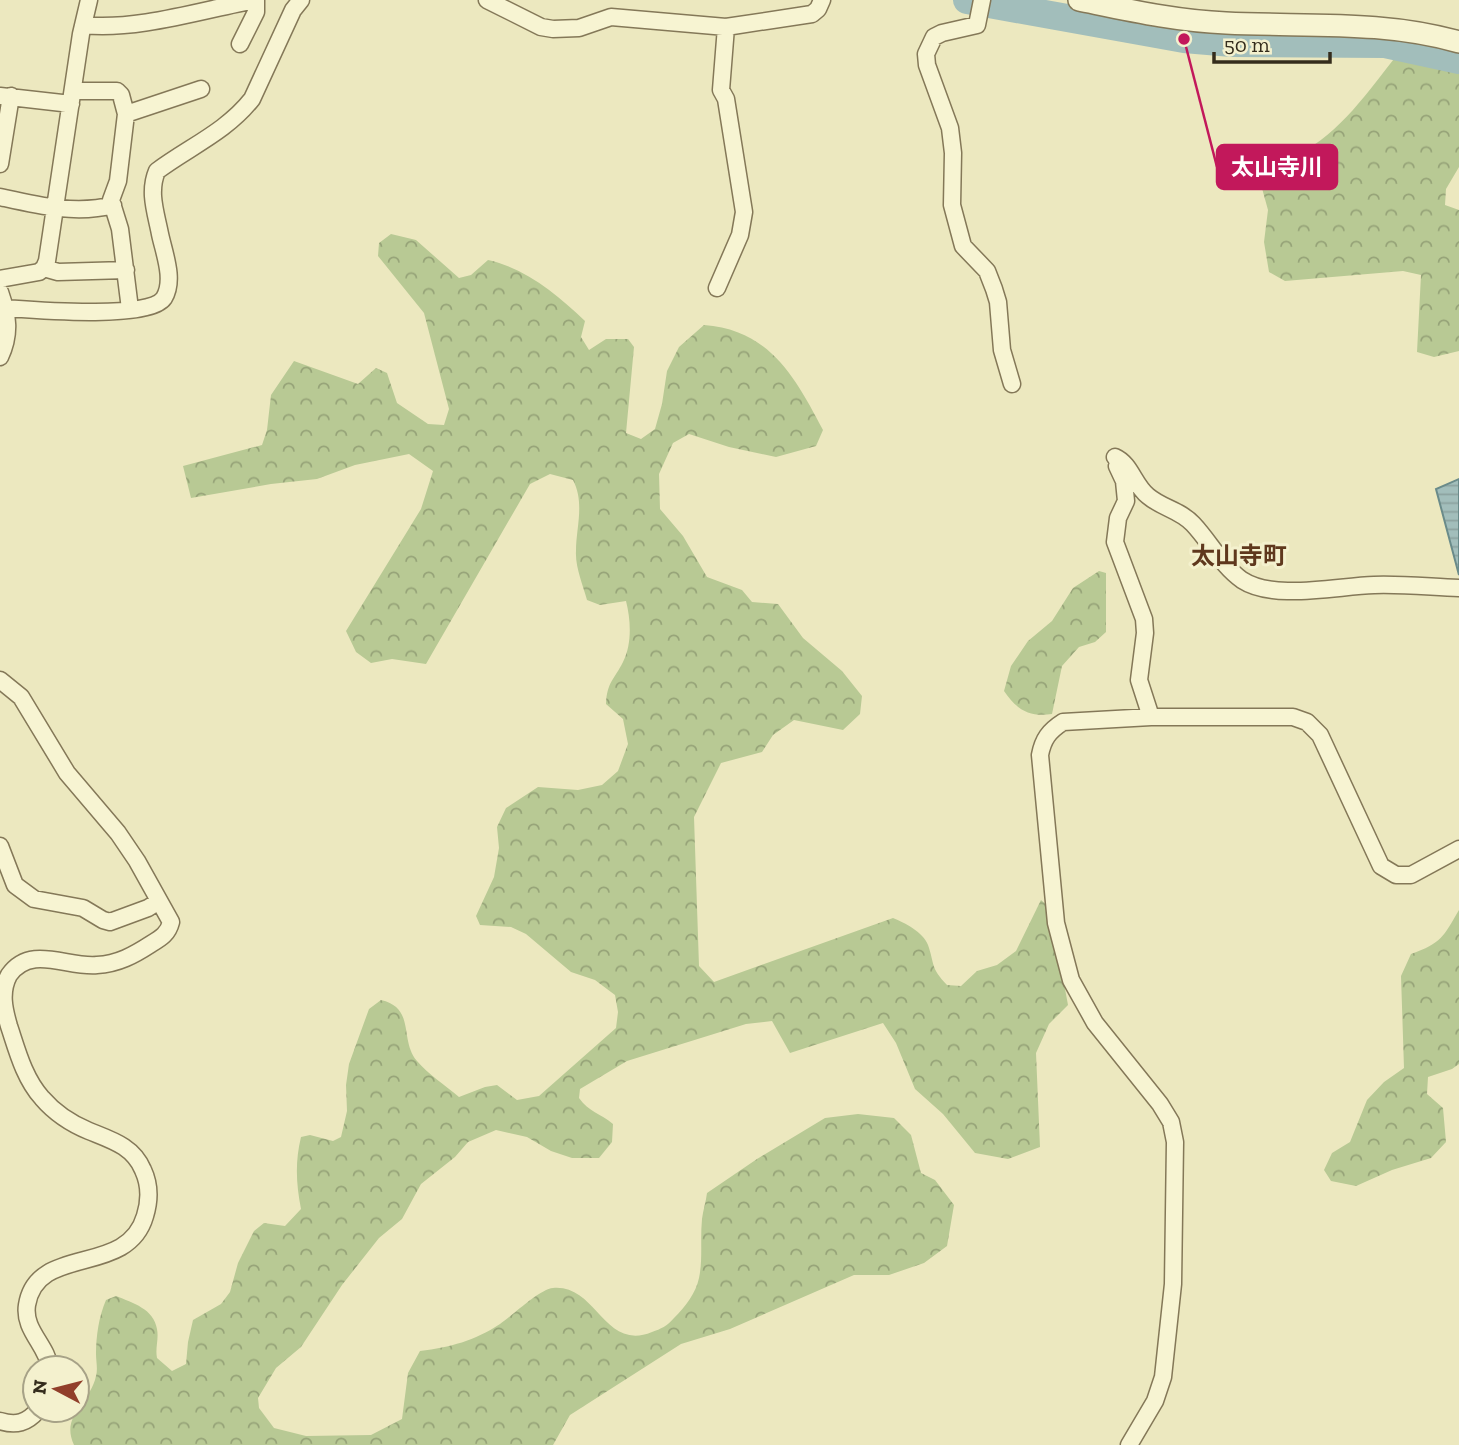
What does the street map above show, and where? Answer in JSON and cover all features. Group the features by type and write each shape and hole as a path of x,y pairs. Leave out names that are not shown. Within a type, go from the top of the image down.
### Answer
{"street":[{"path":"0,279 39,272 44,268 89,0"},
{"path":"169,17 172,0"},
{"path":"83,25 127,25 256,0 256,12 240,44"},
{"path":"5,309 74,313 152,307 164,299 169,285 168,269 152,188 157,171 243,111 252,99 293,10 301,0"},
{"path":"487,0 541,27 553,29 579,28 611,17 726,27 812,14 822,0"},
{"path":"1079,0 1172,18 1223,23 1363,25 1422,33 1459,42"},
{"path":"981,3 977,25 934,37 926,54 927,65 950,128 953,205 963,246 987,271 994,289 998,302 1002,349 1012,384"},
{"path":"717,288 740,235 744,212 726,99 721,90 726,27"},
{"path":"126,114 201,89"},
{"path":"0,164 6,96 72,97 117,91 121,95 126,114 118,181 111,200 120,229 130,309"},
{"path":"0,197 87,211 113,205"},
{"path":"44,268 58,272 126,270"},
{"path":"0,292 5,309 7,337 0,357"},
{"path":"1151,718 1139,680 1144,618 1115,541 1118,518 1126,501 1126,492 1115,457 1124,461 1136,483 1148,496 1180,512 1231,571 1256,586 1298,590 1374,585 1459,588"},
{"path":"0,680 21,697 66,773 118,833 171,922 165,936 130,958 85,966 48,958 34,958 10,972 4,982 2,1004 22,1063 42,1098 73,1123 124,1146 136,1157 148,1184 149,1198 144,1223 129,1242 105,1256 53,1269 33,1287 26,1307 29,1327 46,1354"},
{"path":"1129,1445 1154,1401 1163,1377 1173,1284 1175,1142 1171,1122 1160,1104 1095,1023 1072,980 1056,923 1040,755 1043,742 1051,730 1063,722 1293,717 1307,722 1320,735 1381,866 1396,875 1411,876 1459,849"},
{"path":"0,846 15,885 34,899 83,908 110,922 148,908 159,901"},
{"path":"0,1422 21,1423"}],"green space":[{"path":"1397,55 1432,59 1459,67 1459,167 1446,189 1445,205 1459,210 1459,351 1434,357 1417,352 1421,275 1403,271 1285,281 1269,272 1264,242 1268,210 1260,181 1261,162 1294,156 1327,135 1353,110"},
{"path":"391,234 416,240 459,278 471,275 488,260 515,269 552,292 585,321 581,337 589,350 606,339 628,339 634,347 626,433 641,439 655,429 667,371 679,347 704,325 746,336 763,346 790,375 823,430 816,446 776,457 729,447 689,434 673,443 659,474 660,509 683,536 707,577 742,590 752,602 778,604 803,638 842,671 862,696 860,714 843,730 794,720 773,735 762,752 721,763 694,817 699,966 714,982 893,918 922,936 928,945 935,970 947,985 961,986 977,971 997,965 1016,951 1041,900 1050,908 1068,1005 1049,1024 1036,1053 1040,1147 1008,1159 975,1153 943,1114 915,1089 896,1043 883,1023 790,1053 772,1021 746,1024 627,1061 580,1089 579,1098 583,1103 613,1124 612,1142 599,1158 572,1158 551,1151 527,1137 496,1130 468,1142 455,1157 421,1184 402,1219 379,1238 342,1285 301,1347 276,1368 258,1398 259,1408 274,1428 306,1436 371,1435 402,1419 408,1373 420,1351 452,1345 481,1335 548,1289 568,1290 580,1296 622,1333 636,1336 664,1327 686,1304 698,1284 702,1219 707,1193 825,1118 858,1114 894,1118 911,1135 921,1173 935,1180 954,1205 947,1246 924,1263 889,1275 854,1275 730,1329 681,1344 570,1415 553,1445 74,1445 71,1424 91,1424 91,1389 97,1368 97,1333 106,1300 116,1296 142,1308 152,1316 157,1333 157,1358 172,1371 186,1364 193,1320 221,1304 230,1292 238,1263 254,1231 264,1223 285,1226 301,1209 297,1173 301,1137 310,1135 333,1141 341,1137 347,1111 346,1085 349,1064 369,1009 381,1000 399,1010 417,1061 459,1097 497,1085 517,1100 539,1096 616,1028 618,1012 615,995 595,980 571,972 526,934 511,927 480,925 476,916 494,877 499,848 497,827 506,808 538,787 578,790 602,785 618,771 628,744 623,719 606,704 609,686 628,648 628,609 626,601 600,605 587,600 576,557 579,498 573,480 550,474 530,484 426,664 392,659 371,663 356,652 346,631 421,509 433,471 409,454 355,465 317,479 191,498 183,466 262,445 267,430 271,395 294,361 358,384 376,368 387,373 397,403 428,424 444,425 449,409 424,313 378,256 379,243"},
{"path":"1099,571 1106,573 1106,632 1095,642 1079,647 1062,666 1052,714 1024,711 1004,691 1011,666 1028,641 1052,621 1073,588"},
{"path":"1459,910 1459,1064 1428,1077 1427,1094 1443,1108 1446,1142 1431,1158 1392,1170 1356,1186 1331,1181 1324,1170 1332,1153 1350,1142 1367,1100 1384,1082 1404,1068 1401,976 1411,954 1441,938"}],"water":[{"path":"1459,479 1459,575 1436,489"}],"waterway":[{"path":"967,0 1184,39 1232,43 1385,44 1459,60"}],"place":[{"name":"太山寺川","path":"1184,39"}],"district":[{"name":"太山寺町","path":"1239,555"}]}
